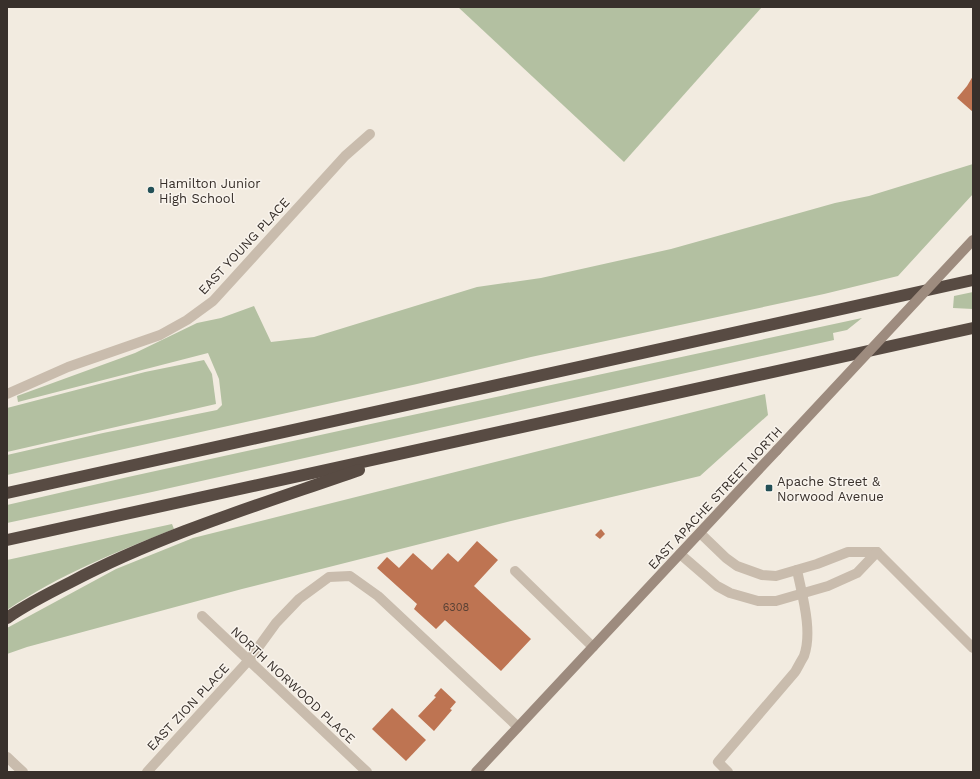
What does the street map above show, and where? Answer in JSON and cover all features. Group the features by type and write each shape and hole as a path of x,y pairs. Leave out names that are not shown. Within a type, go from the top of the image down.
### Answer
{"highway":[{"path":"7,493 973,280"},
{"path":"7,540 973,328"},
{"path":"7,618 24,606 97,568 175,534 410,452"}],"main road":[{"name":"EAST APACHE STREET NORTH","path":"476,772 973,240"}],"street":[{"name":"EAST YOUNG PLACE","path":"7,394 68,367 160,335 187,320 213,300 345,156 370,134"},
{"path":"700,533 726,558 737,566 762,575 776,576 817,564 848,552 877,552 973,648"},
{"path":"680,554 717,586 742,597 758,601 776,601 828,586 857,573 877,552"},
{"path":"728,772 718,762 795,672 804,655 807,637 806,615 797,570"},
{"path":"515,571 593,647"},
{"name":"EAST ZION PLACE","path":"146,772 249,660 276,623 299,599 329,577 350,576 378,596 518,727"},
{"name":"NORTH NORWOOD PLACE","path":"202,616 367,772"},
{"path":"7,757 23,772"}],"green space":[{"path":"458,7 762,7 624,162"},
{"path":"973,164 973,194 898,276 824,294 531,357 417,384 7,475 7,455 103,433 217,410 222,405 219,379 208,353 18,402 17,396 135,353 197,323 221,318 254,306 271,342 314,337 477,287 541,278 671,249 835,203 869,196"},
{"path":"973,292 973,309 953,308 954,296"},
{"path":"862,318 847,330 833,333 834,340 7,523 7,505 128,477"},
{"path":"204,360 212,374 216,404 7,452 7,408 145,372"},
{"path":"765,394 768,415 700,476 511,521 242,589 27,647 7,654 7,628 116,569 193,538"},
{"path":"172,524 174,529 67,575 7,610 7,560"}],"building":[{"path":"973,76 973,112 957,98"},
{"path":"601,529 605,534 600,539 595,535"},
{"path":"477,541 498,560 474,586 531,639 501,671 445,620 436,629 414,609 417,604 377,568 387,557 399,568 413,553 432,570 448,553 458,562"},
{"path":"441,688 456,702 450,709 452,710 434,731 418,716 436,697 434,696"},
{"path":"392,708 426,740 406,761 372,729"}],"place":[{"name":"Hamilton Junior High School","path":"151,190"},
{"name":"Apache Street & Norwood Avenue","path":"769,488"}]}
